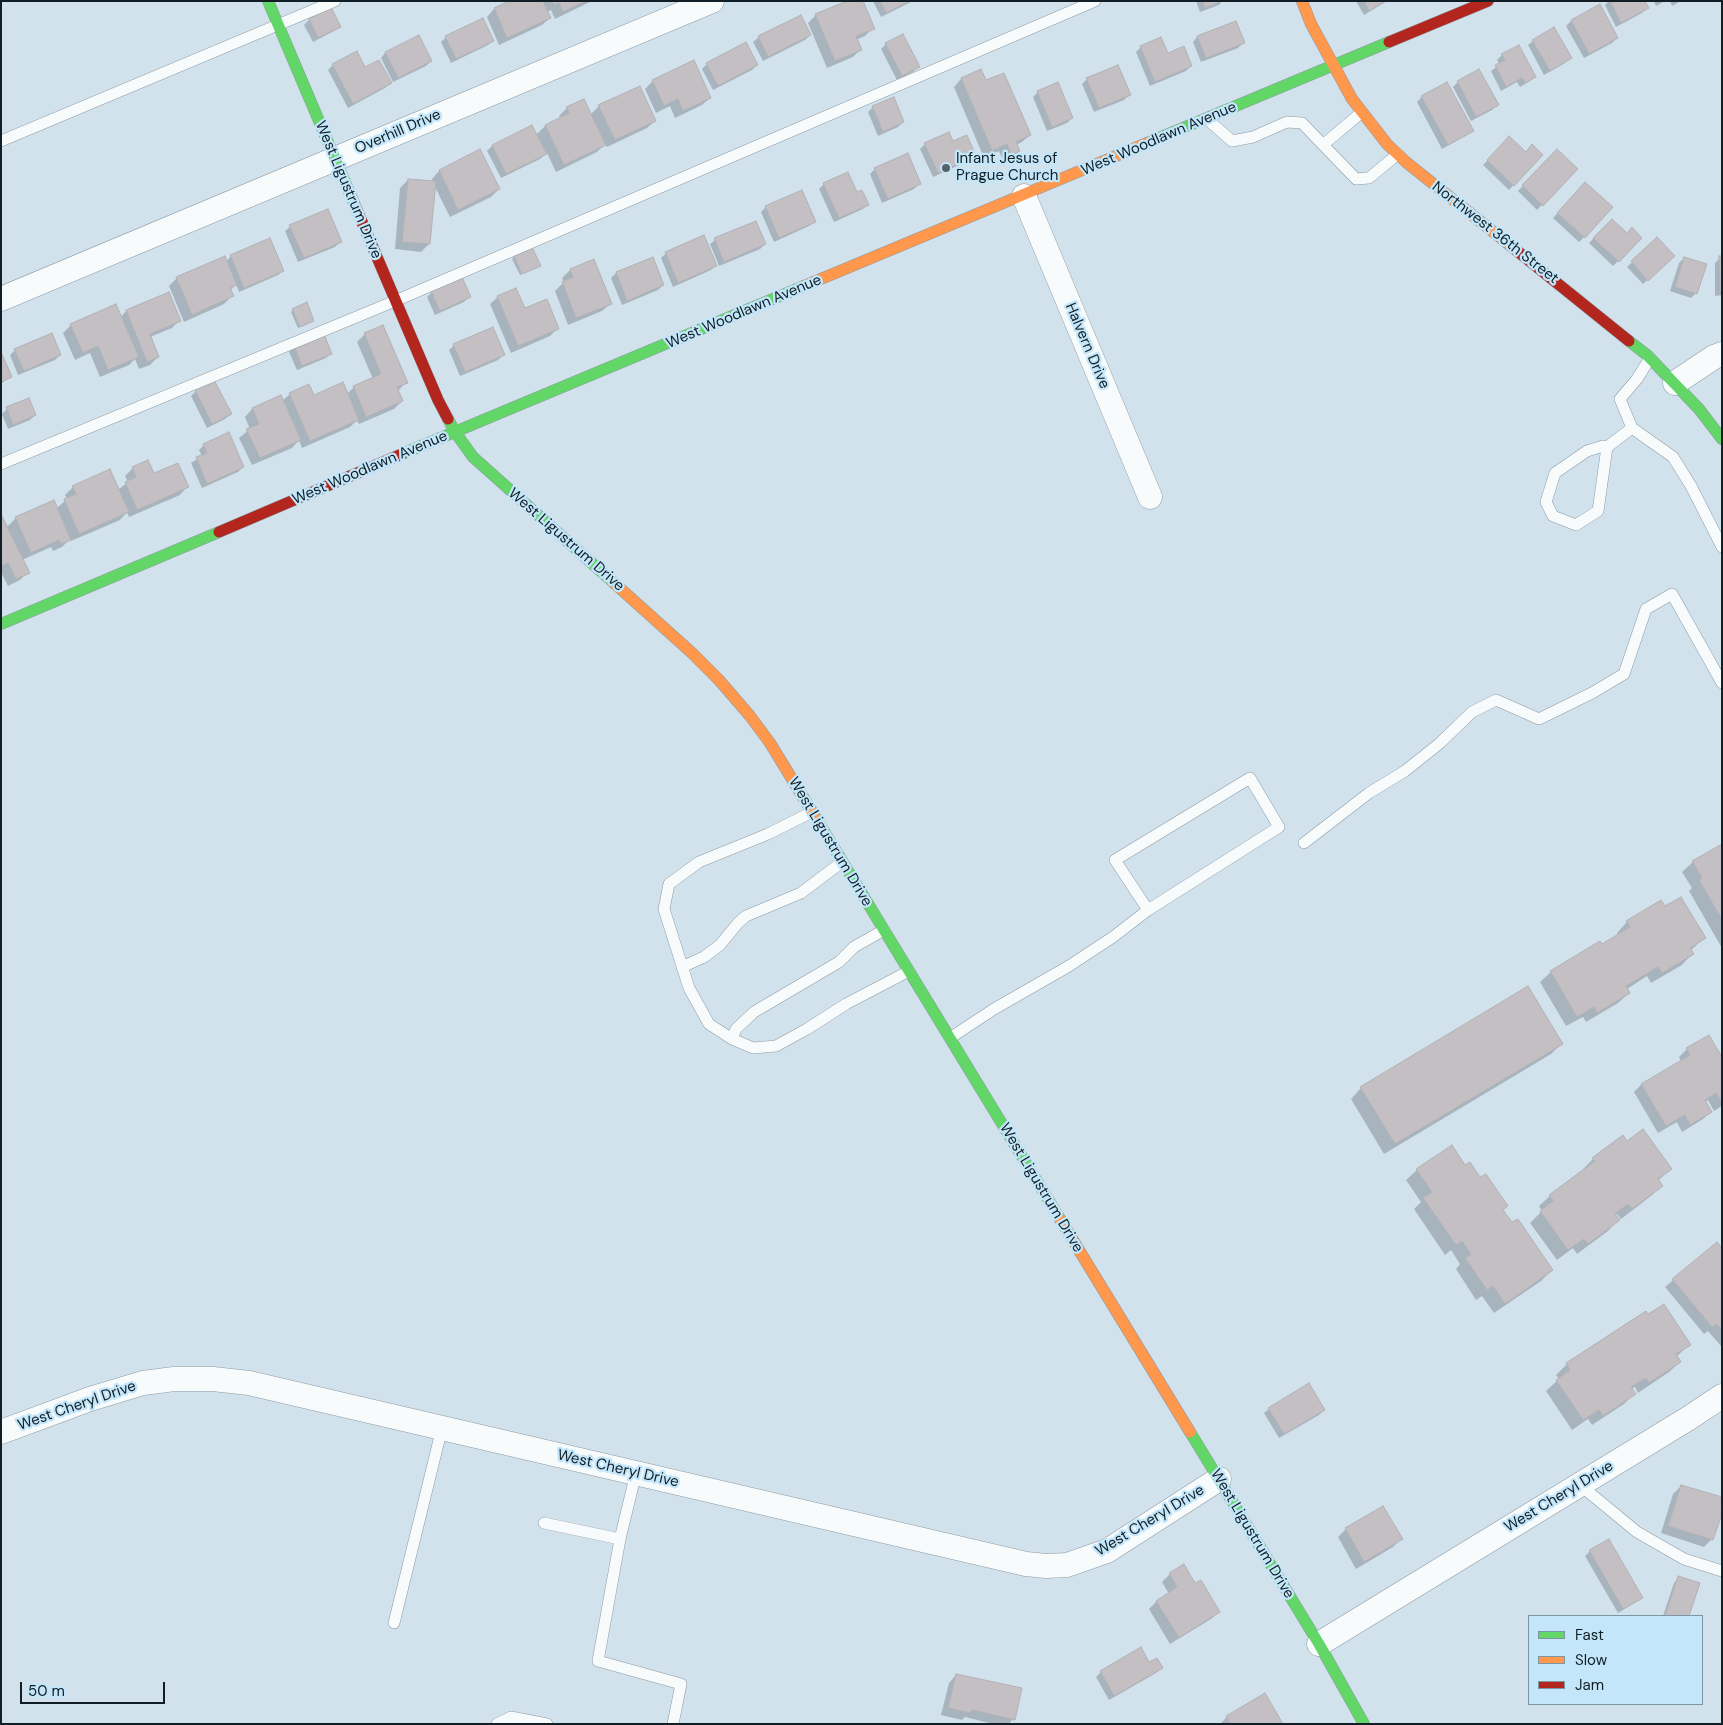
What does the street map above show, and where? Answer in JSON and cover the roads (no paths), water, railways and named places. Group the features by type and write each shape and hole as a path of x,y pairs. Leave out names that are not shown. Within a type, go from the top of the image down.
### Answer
{"street":[{"name":"West Ligustrum Drive","path":"268,1 395,301 438,400 455,432 473,457 494,478 556,530 692,653 719,680 770,743 1319,1644 1364,1724"},
{"name":"Overhill Drive","path":"1,299 712,1"},
{"name":"Northwest 36th Street","path":"1302,1 1311,24 1362,112 1398,154 1650,358 1699,409 1722,439"},
{"name":"West Woodlawn Avenue","path":"1,624 455,432 1488,1"},
{"name":"Halvern Drive","path":"1024,196 1150,497"},
{"path":"1675,383 1714,357 1722,354"},
{"name":"West Cheryl Drive","path":"1,1432 90,1399 143,1382 213,1379 249,1383 1026,1564 1046,1566 1067,1565 1106,1551 1219,1479"},
{"name":"West Cheryl Drive","path":"1319,1644 1722,1396"}],"lane":[{"path":"1,142 335,1"},
{"path":"1,464 395,301 1094,1"},
{"path":"1324,144 1362,112"},
{"path":"1207,119 1232,141 1253,137 1287,122 1302,123 1356,179 1369,178 1398,154"},
{"path":"1650,358 1637,379 1620,398 1632,428 1673,457 1691,486 1722,547"},
{"path":"1607,447 1598,511 1576,525 1553,516 1546,502 1555,474 1586,451 1603,446 1607,447 1632,428"},
{"path":"1304,843 1369,793 1405,771 1440,743 1472,712 1496,700 1539,719 1592,693 1624,674 1646,609 1672,594 1722,683"},
{"path":"950,1038 994,1009 1069,966 1113,937 1148,910 1279,827 1250,778 1115,860 1148,910"},
{"path":"812,812 768,834 699,862 669,884 664,909 689,988 708,1024 732,1039 753,1048 776,1046 808,1029 846,1004 909,971"},
{"path":"682,967 704,957 720,945 746,916 801,893 842,862"},
{"path":"732,1039 736,1029 754,1012 839,962 854,947 884,930"},
{"path":"394,1623 442,1428"},
{"path":"636,1473 620,1539 598,1661 681,1684 674,1724"},
{"path":"1580,1485 1637,1532 1684,1559 1722,1571"},
{"path":"544,1523 620,1539"},
{"path":"497,1724 511,1717 547,1724"}],"place":[{"name":"Infant Jesus of Prague Church","path":"946,168"}]}
